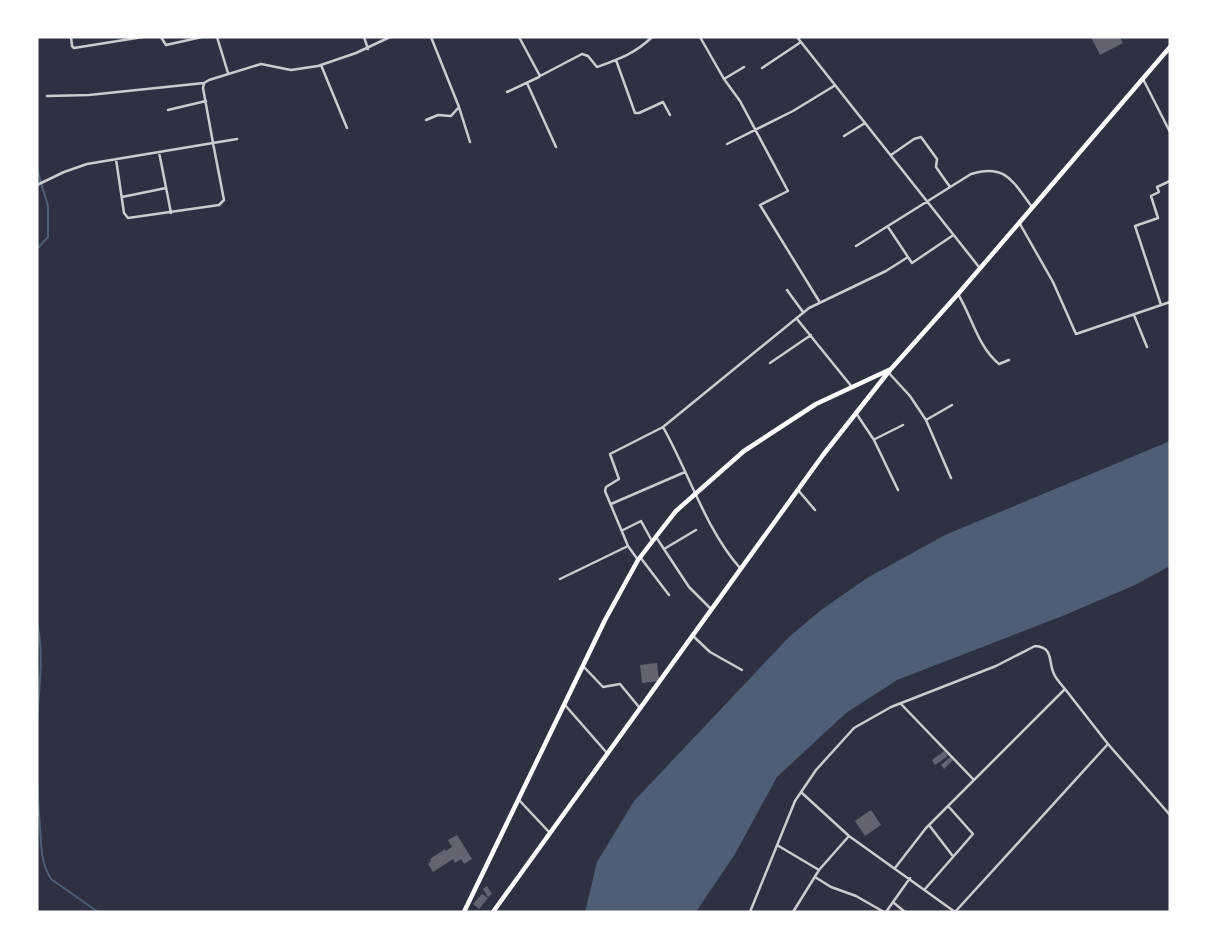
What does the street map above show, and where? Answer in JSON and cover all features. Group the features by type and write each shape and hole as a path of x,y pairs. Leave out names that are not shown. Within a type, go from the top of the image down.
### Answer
{"main road":[{"path":"493,912 856,413 1170,47"},
{"path":"464,912 605,620 639,559 676,511 744,451 816,404 890,371"},
{"path":"867,380 877,384 874,391"}],"street":[{"path":"71,37 74,48 143,37"},
{"path":"112,37 113,43"},
{"path":"161,37 166,45 202,37"},
{"path":"217,37 228,73"},
{"path":"363,37 368,48"},
{"path":"47,96 89,95 204,83 261,64 291,70 321,65 390,37"},
{"path":"431,37 470,142"},
{"path":"529,37 521,39 540,76"},
{"path":"508,92 582,54 588,56 597,67 640,49 652,37"},
{"path":"700,37 736,95 788,191 760,205 819,302"},
{"path":"797,37 980,268"},
{"path":"762,68 801,42"},
{"path":"616,60 635,113 663,102 670,115"},
{"path":"321,65 347,128"},
{"path":"724,79 744,67"},
{"path":"1143,79 1170,132"},
{"path":"116,159 125,215 128,218 224,203 204,83"},
{"path":"527,83 556,147"},
{"path":"727,144 801,106 835,85"},
{"path":"168,110 206,101"},
{"path":"426,120 438,114 451,116 459,107"},
{"path":"844,136 865,123"},
{"path":"891,155 921,137 937,159 936,167 950,187"},
{"path":"37,186 74,168 237,139"},
{"path":"159,152 171,213"},
{"path":"856,246 971,174 995,170 1013,183 1033,207"},
{"path":"1161,305 1135,226 1158,218 1151,196 1159,192 1157,187 1170,181"},
{"path":"122,197 166,188"},
{"path":"1020,223 1076,334 1170,302"},
{"path":"888,227 912,263 953,235"},
{"path":"669,595 628,546 605,489 619,479 610,454 663,427 819,302 886,271 908,257"},
{"path":"787,290 803,313"},
{"path":"958,294 992,359 999,365 1009,360"},
{"path":"1134,315 1147,347"},
{"path":"796,319 852,387"},
{"path":"770,363 811,335"},
{"path":"890,371 926,420 951,478"},
{"path":"926,420 952,405"},
{"path":"856,413 874,440 898,490"},
{"path":"874,440 903,425"},
{"path":"663,427 724,548 740,569"},
{"path":"611,504 687,472"},
{"path":"798,490 815,510"},
{"path":"623,530 641,521 664,549 689,587 711,609"},
{"path":"664,549 696,530"},
{"path":"560,579 628,546"},
{"path":"692,635 710,652 742,670"},
{"path":"750,912 786,819 801,792 854,729 900,704 996,666 1035,646 1048,652 1052,671 1065,689 1108,744 1170,815"},
{"path":"583,666 601,686 620,684 640,708"},
{"path":"895,868 929,825 1065,689"},
{"path":"900,704 974,780"},
{"path":"565,705 607,753"},
{"path":"801,792 849,836 955,912 1108,744"},
{"path":"518,799 550,833"},
{"path":"925,889 973,832 948,806"},
{"path":"929,825 953,856"},
{"path":"793,912 819,870 849,836"},
{"path":"777,845 819,870"},
{"path":"814,877 885,912 910,878"},
{"path":"893,902 905,912"}],"water":[{"path":"1170,441 1170,566 1135,585 1065,615 897,680 846,713 777,777 735,854 696,912 585,912 597,862 634,801 790,636 821,610 867,578 945,535"}],"building":[{"path":"1091,37 1120,37 1123,43 1100,55"},
{"path":"657,663 659,681 642,683 640,665"},
{"path":"944,751 948,756 935,765 932,760"},
{"path":"950,757 953,760 944,769 941,765"},
{"path":"871,810 881,825 865,836 855,821"},
{"path":"457,835 472,859 464,864 461,859 455,863 453,859 433,872 428,864 430,859 452,847 448,840"},
{"path":"487,886 492,894 488,897 483,889"},
{"path":"482,894 488,898 479,909 473,904"}],"waterway":[{"path":"37,169 48,206 48,237 37,249"},
{"path":"37,623 41,661 37,776 43,861 51,879 98,912"}]}
